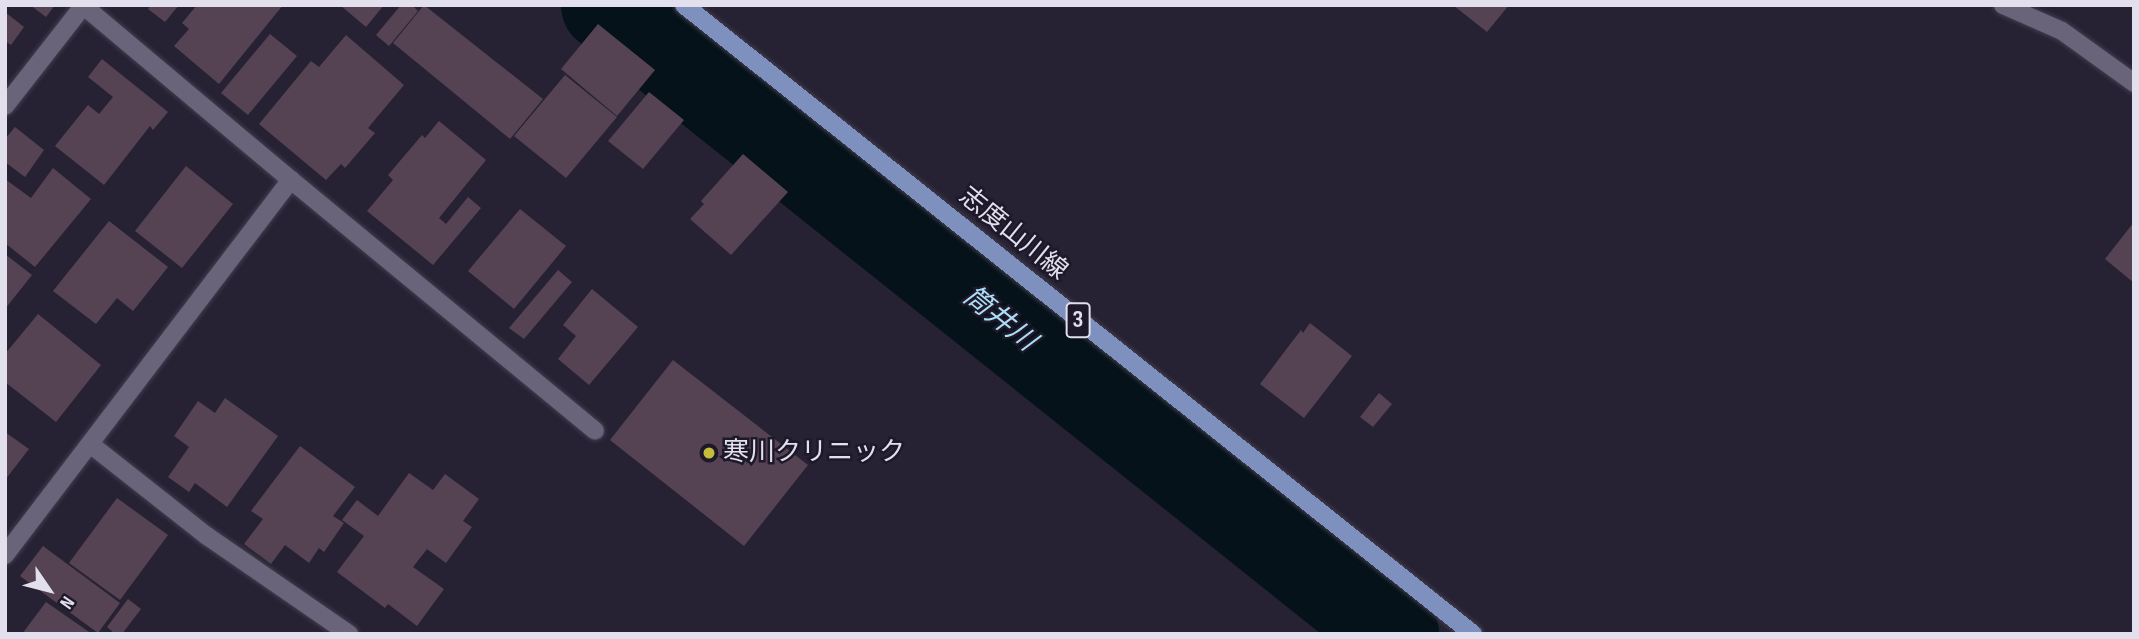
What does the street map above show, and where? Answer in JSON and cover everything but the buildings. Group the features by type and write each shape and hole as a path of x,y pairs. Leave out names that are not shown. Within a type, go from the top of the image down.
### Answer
{"main road":[{"name":"志度山川線","path":"684,5 1469,633"}],"street":[{"path":"5,106 84,5 595,431"},
{"path":"2003,5 2062,31 2134,83"},
{"path":"5,555 291,180"},
{"path":"90,444 207,536 349,634"}],"waterway":[{"name":"筒井川","path":"606,5 1393,633"}],"place":[{"name":"寒川クリニック","path":"709,453"}]}
